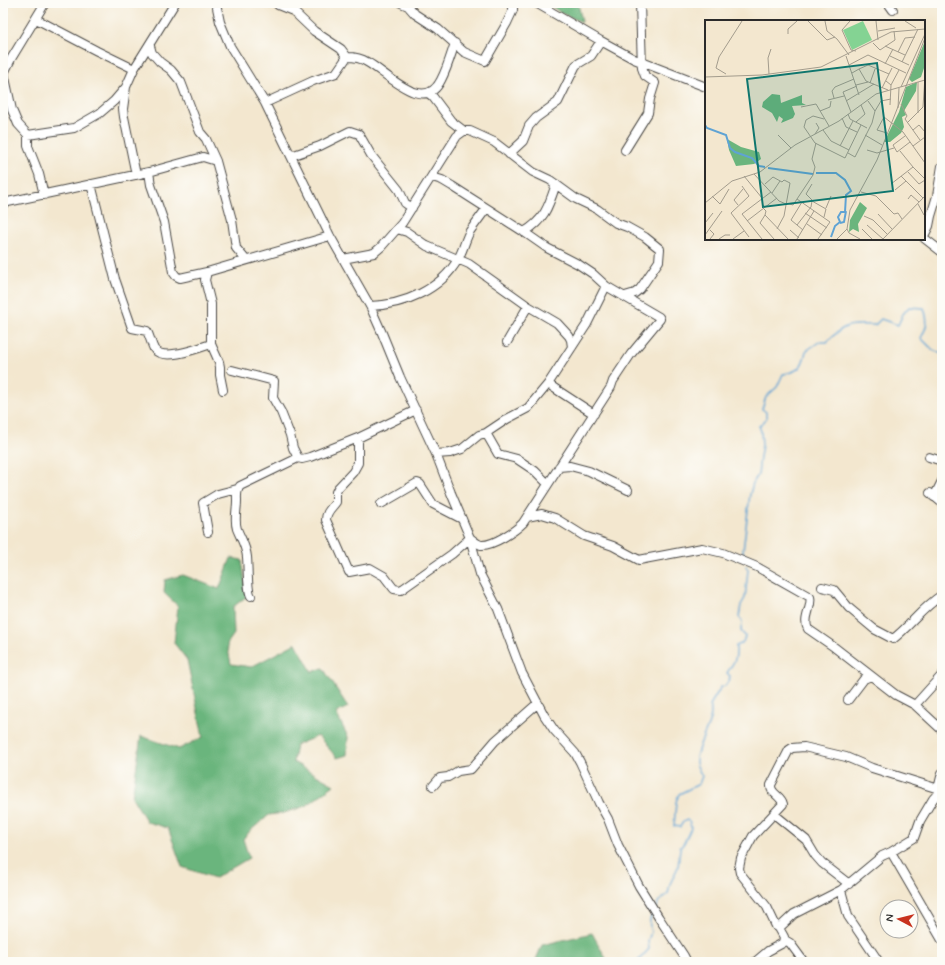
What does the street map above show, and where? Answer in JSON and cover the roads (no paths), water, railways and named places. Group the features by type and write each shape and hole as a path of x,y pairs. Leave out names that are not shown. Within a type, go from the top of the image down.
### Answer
{"street":[{"path":"44,195 39,174 28,146 28,135 18,124 12,110 8,96 7,82 3,73 45,3"},
{"path":"28,135 74,128 104,110 114,101 126,86 134,69 150,46 175,3"},
{"path":"216,3 220,22 230,46 265,103 330,236 370,306 436,454 470,538 480,574 498,609 522,673 548,722 577,757 639,886 687,962"},
{"path":"276,3 293,11 314,31 341,49 347,57 366,61 414,93 428,92 435,88 441,80 454,43"},
{"path":"401,3 408,6 415,14 438,29 464,52 485,61 507,23 513,10 513,3"},
{"path":"536,3 601,42 641,62 705,87"},
{"path":"625,150 648,113 650,99 655,84 645,76 641,62 640,3"},
{"path":"36,19 97,52 134,69"},
{"path":"509,154 523,141 529,126 536,118 558,102 576,65 591,56 601,42"},
{"path":"150,46 152,53 160,62 171,70 181,82 200,132 206,139 216,161 232,220 236,248 246,260"},
{"path":"265,103 313,81 331,76 336,73 347,57"},
{"path":"126,86 123,109 136,175"},
{"path":"428,92 434,97 451,121 464,131"},
{"path":"291,156 334,141 350,131 355,132 359,134 371,155 399,190 405,203 412,208"},
{"path":"343,258 377,251 397,229 412,208 457,136 464,131 470,131 494,142 533,172 550,180 582,202 597,208 616,223 645,237 660,249 659,261 640,289 635,293 625,296"},
{"path":"3,203 136,175 203,157 216,161"},
{"path":"925,235 929,226 937,196 942,166"},
{"path":"149,172 151,185 164,222 173,272 180,278 207,272 330,236"},
{"path":"432,177 442,180 547,248 588,270 606,286 625,296 660,319 631,354 594,414 519,527 491,543 481,545 477,544 470,538"},
{"path":"92,184 115,279 132,328 147,331 155,350 165,354 176,354 211,344"},
{"path":"524,232 535,226 543,216 550,203 556,184"},
{"path":"370,306 383,306 394,303 422,292 437,283 458,260 470,231 486,209"},
{"path":"397,229 407,232 427,246 469,264 528,306 557,323 565,330 571,340 572,348"},
{"path":"925,238 942,252"},
{"path":"207,272 205,280 211,304 211,344 219,362 223,390"},
{"path":"436,454 457,452 480,435 528,408 548,384 572,348 587,324 606,286"},
{"path":"507,342 528,306"},
{"path":"232,370 274,381 273,398 280,408 293,448 298,458"},
{"path":"548,384 594,414"},
{"path":"208,532 203,503 218,494 237,489 243,484 298,458 310,457 358,438 416,410"},
{"path":"486,433 498,454 517,459 535,471 548,484"},
{"path":"358,438 358,458 356,468 338,488 336,492 336,502 326,516 326,520 349,572 370,568 384,576 394,588 401,590 452,554 470,538"},
{"path":"929,457 942,461"},
{"path":"559,467 570,466 589,471 628,490"},
{"path":"942,481 932,495 942,503"},
{"path":"381,504 417,483 420,484 433,504 462,519"},
{"path":"237,489 235,517 236,526 246,549 249,576 248,591 251,596"},
{"path":"527,517 536,514 548,515 584,536 613,546 639,560 702,548 723,553 757,567 810,597 811,602 807,611 806,627 808,629 834,647 896,695 915,705 942,730"},
{"path":"822,587 834,590 850,608 874,629 893,640 933,601 942,595"},
{"path":"848,700 864,679 871,676"},
{"path":"915,705 942,676"},
{"path":"433,786 440,778 448,777 458,771 471,769 494,741 538,703"},
{"path":"804,962 790,943 784,940 784,937 775,924 767,907 740,873 739,868 741,858 753,836 783,804 783,801 770,789 786,753 792,748 804,747 846,757 872,768 940,790"},
{"path":"779,928 794,914 841,890 878,859 914,838 920,821 940,790 942,773"},
{"path":"774,814 806,840 818,859 850,884"},
{"path":"891,852 942,940"},
{"path":"841,890 848,916 878,962"},
{"path":"755,962 768,951 783,943 784,940"}],"waterway":[{"path":"744,558 743,551 750,494 753,483 758,475 762,445 759,426 766,419 766,412 762,409 766,397 777,387 783,374 797,370 802,364 806,351 819,342 827,342 844,328 854,325 875,325 881,319 898,325 903,314 909,307 924,308 927,323 921,338 933,350 942,354"},
{"path":"657,908 658,902 668,894 670,884 678,867 680,848 691,828 690,822 687,820 683,822 680,827 674,826 676,802 679,794 699,784 702,776 696,764 697,755 710,719 710,705 721,687 725,686 729,680 730,676 727,673 735,658 736,646 745,638 741,631 742,621 739,617 741,605 745,598 748,570 746,566"},
{"path":"637,962 649,949 648,941 651,932 650,922 653,913"}]}
